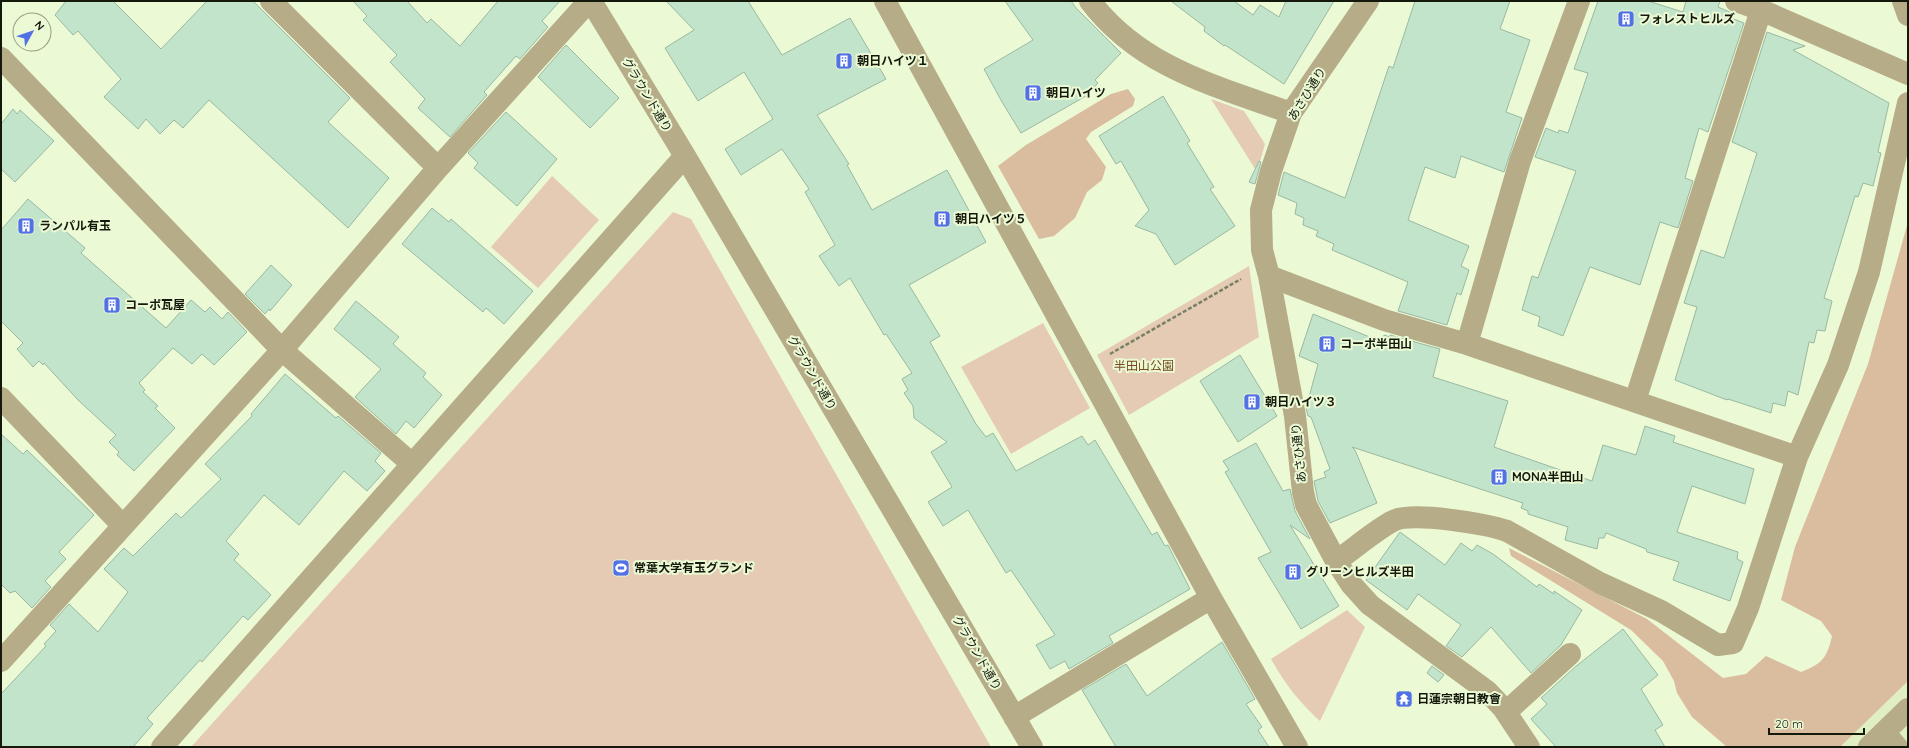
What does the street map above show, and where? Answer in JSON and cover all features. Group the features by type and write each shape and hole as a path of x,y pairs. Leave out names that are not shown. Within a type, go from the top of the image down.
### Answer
{"street":[{"path":"271,1 438,168"},
{"path":"1,661 282,350 438,168 590,1"},
{"name":"グラウンド通り","path":"590,1 685,156 1032,747"},
{"path":"886,1 1211,598 1297,747"},
{"path":"1090,1 1115,30 1158,61 1186,76 1291,114"},
{"name":"あさひ通り","path":"1368,1 1291,114 1271,171 1261,210 1262,250 1269,276 1295,416 1303,492 1306,505 1336,561 1351,584 1370,605 1487,691 1506,712 1529,747"},
{"path":"1468,344 1520,161 1579,1"},
{"path":"1736,1 1761,10 1908,74"},
{"path":"1904,1 1908,15"},
{"path":"1635,401 1761,10"},
{"path":"1,58 282,350 412,464"},
{"path":"1336,561 1394,520 1408,518 1443,519 1495,527 1507,531 1600,582 1661,611 1718,645 1733,644 1743,622 1797,458 1838,365 1869,272 1908,103"},
{"path":"162,747 685,156"},
{"path":"1269,276 1384,320 1468,344 1797,458"},
{"path":"1,398 123,526"},
{"path":"1014,717 1211,598"},
{"path":"1506,712 1570,654"},
{"path":"1869,747 1891,739 1908,708"}],"path":[{"path":"1106,356 1243,278"}],"shaded area":[{"path":"1128,89 1135,99 1133,106 1091,132 1086,139 1106,167 1102,180 1087,192 1075,218 1054,236 1039,239 998,166 1026,145 1111,94"},
{"path":"1908,222 1908,681 1840,747 1727,747 1692,717 1677,693 1674,681 1663,661 1631,630 1511,556 1509,548 1647,619 1723,678 1746,674 1766,656 1801,672 1819,663 1826,655 1832,636 1821,621 1781,600 1795,547 1868,364"},
{"path":"1908,681 1908,747 1840,747 1842,745"}],"green space":[{"path":"1211,99 1244,111 1265,144 1257,172"},
{"path":"552,176 599,220 538,288 491,247"},
{"name":"常葉大学有玉グランド","path":"673,212 691,219 991,747 191,747"},
{"name":"半田山公園","path":"1249,266 1259,337 1129,415 1097,355"},
{"path":"1043,323 1090,408 1011,454 961,367"},
{"path":"1347,610 1365,627 1320,721 1293,692 1271,659"}],"building":[{"path":"66,1 113,1 161,49 207,1 253,1 350,98 328,122 389,178 348,228 209,100 183,128 174,120 160,134 146,119 138,129 104,97 121,79 78,31 73,35 55,15"},
{"path":"353,1 407,1 427,23 431,19 460,46 498,1 560,1 542,21 548,27 520,59 516,56 484,92 487,95 450,137 418,108 425,99 390,62 397,55 363,20 367,16"},
{"path":"666,1 748,1 782,55 850,18 886,79 817,115 849,164 847,165 872,210 947,170 986,242 909,285 940,336 930,342 976,424 986,437 993,433 1016,471 1082,436 1088,445 1095,440 1152,535 1157,532 1165,546 1168,545 1190,589 1109,636 1113,643 1069,669 1065,661 1050,669 1036,645 1055,635 1011,570 1006,573 968,510 943,526 928,502 952,487 931,452 947,442 914,418 913,406 904,393 908,390 902,379 912,373 886,334 884,335 850,278 839,286 819,256 835,245 805,192 809,189 782,149 741,175 725,149 773,119 744,72 698,101 665,48 694,30"},
{"path":"1005,1 1071,1 1076,8 1121,53 1095,80 1098,83 1086,96 1021,133 984,69 1033,40"},
{"path":"1171,1 1234,1 1253,15 1260,5 1279,17 1286,1 1334,1 1284,84 1225,45 1224,46 1204,31 1205,27"},
{"path":"1415,1 1510,1 1500,29 1530,40 1506,112 1522,118 1504,172 1461,156 1455,178 1425,167 1408,220 1469,246 1461,266 1469,270 1461,295 1457,293 1447,325 1398,311 1408,282 1332,250 1334,244 1316,236 1318,231 1303,225 1304,218 1295,214 1297,203 1278,195 1284,172 1345,198 1389,66 1393,68"},
{"path":"1598,1 1648,1 1683,12 1686,1 1720,1 1718,7 1732,13 1731,18 1744,23 1708,132 1699,128 1685,178 1693,181 1678,228 1660,222 1640,285 1590,267 1563,336 1538,326 1540,317 1522,310 1532,276 1538,278 1576,171 1535,157 1546,128 1558,133 1559,130 1568,133 1588,73 1574,69"},
{"path":"1767,32 1805,46 1793,50 1889,103 1878,152 1881,153 1873,186 1863,183 1858,197 1855,196 1824,298 1832,301 1825,331 1817,330 1814,343 1809,342 1798,395 1788,391 1785,406 1773,403 1771,413 1728,399 1727,400 1675,380 1697,307 1684,303 1701,250 1724,258 1757,153 1732,142"},
{"path":"566,45 619,98 590,128 538,77"},
{"path":"1163,96 1190,141 1187,143 1214,187 1210,189 1235,226 1175,265 1156,234 1135,226 1149,210 1121,161 1116,164 1099,136"},
{"path":"13,109 17,114 20,110 54,141 15,182 1,169 1,124"},
{"path":"506,112 557,159 517,206 474,168 478,163 468,153"},
{"path":"1259,161 1261,162 1255,184 1249,182"},
{"path":"28,199 85,248 81,253 166,328 191,300 205,312 210,307 222,319 228,312 247,332 214,365 202,354 192,364 173,348 139,383 145,390 143,392 158,406 155,408 175,428 134,471 117,455 119,452 109,442 116,435 78,400 44,363 43,365 39,361 33,367 17,349 23,343 1,321 1,230"},
{"path":"432,208 449,222 451,219 533,291 504,324 486,308 483,312 402,244"},
{"path":"271,265 292,285 270,311 269,309 265,314 245,294"},
{"path":"356,301 399,337 393,344 426,373 423,377 442,395 414,428 406,421 396,434 355,397 381,369 334,329"},
{"path":"1313,314 1382,342 1384,335 1390,337 1390,335 1440,349 1433,377 1508,401 1494,447 1592,481 1603,445 1636,455 1645,426 1675,436 1673,442 1754,469 1745,504 1692,486 1677,532 1738,552 1737,559 1743,562 1730,601 1673,580 1679,562 1647,552 1646,549 1606,533 1604,538 1599,538 1597,549 1565,540 1568,527 1528,514 1528,511 1521,508 1523,503 1352,447 1355,450 1377,503 1330,523 1318,501 1314,481 1326,477 1324,472 1330,469 1311,417 1308,416 1306,408 1318,364 1299,356"},
{"name":"朝日ハイツ３","path":"1240,355 1277,416 1238,442 1200,381"},
{"path":"285,374 336,418 338,416 381,453 375,461 385,471 367,491 344,471 299,525 264,495 226,541 239,554 234,560 271,595 248,620 243,616 202,662 200,660 147,718 153,724 133,747 1,747 1,694 46,646 44,644 56,631 50,625 69,604 98,632 128,592 104,569 124,548 133,556 176,513 181,518 221,479 205,464 252,416 251,414"},
{"path":"1,434 23,454 27,450 94,515 59,552 66,559 45,581 51,587 32,608 15,591 10,593 1,584"},
{"path":"1256,443 1283,491 1290,489 1295,511 1310,539 1290,525 1339,606 1301,629 1258,558 1271,552 1225,472 1229,470 1223,461"},
{"path":"1400,532 1445,565 1461,543 1472,551 1477,545 1493,554 1537,587 1539,584 1554,594 1554,591 1582,610 1561,645 1531,673 1491,627 1462,657 1446,646 1461,625 1418,594 1407,610 1366,580"},
{"path":"1623,629 1658,675 1641,689 1663,725 1655,730 1665,747 1556,747 1531,719 1547,704 1541,698 1575,667"},
{"path":"1222,642 1255,699 1246,704 1262,727 1258,730 1269,747 1116,747 1082,690 1126,664 1147,696"},
{"path":"1432,666 1444,675 1438,682 1427,673"}],"place":[{"name":"フォレストヒルズ","path":"1626,19"},
{"name":"朝日ハイツ１","path":"844,61"},
{"name":"朝日ハイツ","path":"1033,93"},
{"name":"朝日ハイツ５","path":"942,219"},
{"name":"ランパル有玉","path":"26,226"},
{"name":"コーポ瓦屋","path":"112,305"},
{"name":"コーポ半田山","path":"1327,344"},
{"name":"朝日ハイツ３","path":"1252,402"},
{"name":"MONA半田山","path":"1499,477"},
{"name":"常葉大学有玉グランド","path":"621,568"},
{"name":"グリーンヒルズ半田","path":"1293,572"},
{"name":"日蓮宗朝日教會","path":"1404,699"}]}
